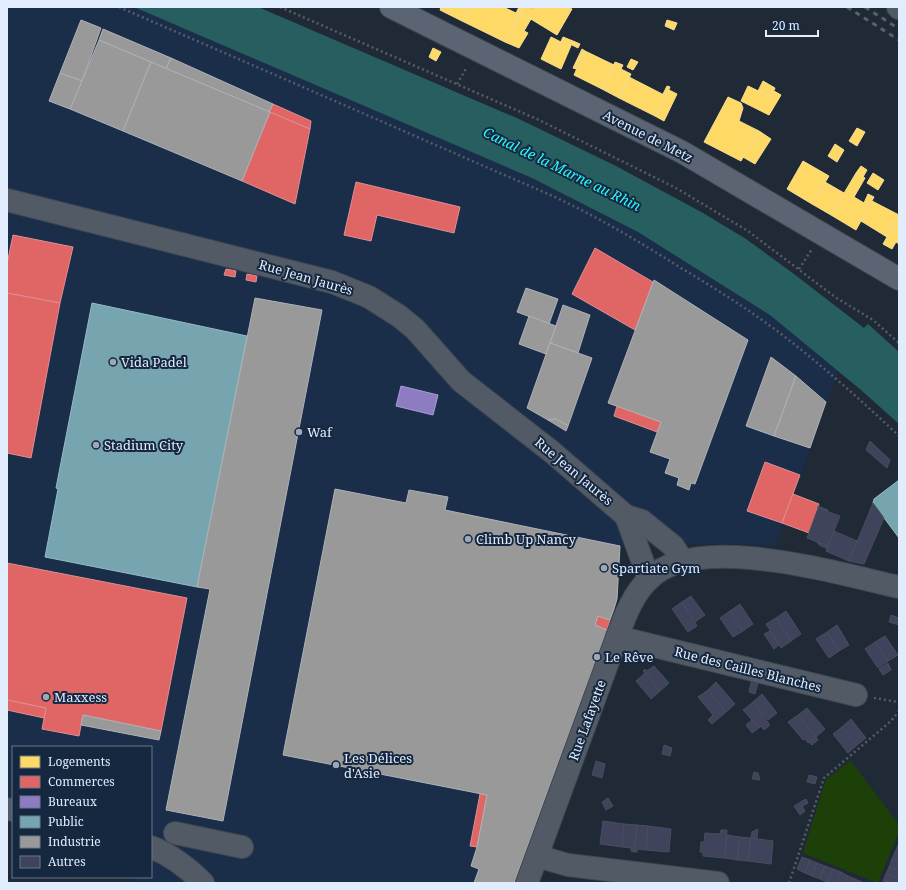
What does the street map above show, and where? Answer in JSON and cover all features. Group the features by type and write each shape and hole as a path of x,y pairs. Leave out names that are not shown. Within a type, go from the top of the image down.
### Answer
{"main road":[{"name":"Avenue de Metz","path":"391,7 682,152 899,279"}],"street":[{"name":"Rue Jean Jaurès","path":"7,200 332,282 369,297 415,328 461,381 552,452 626,516 642,521 673,546 682,560"},
{"name":"Rue Jean Jaurès","path":"626,516 649,579"},
{"name":"Rue Lafayette","path":"527,883 631,602 649,579 663,568 682,560 709,557 770,560 899,587"},
{"name":"Rue des Cailles Blanches","path":"617,637 856,695"},
{"path":"175,833 242,847"},
{"path":"152,847 167,854 204,883"},
{"path":"537,856 568,865 718,883"}],"path":[{"path":"120,7 548,194 602,221 697,277 784,336 849,390 899,436"},
{"path":"280,7 539,120 676,188 748,231 835,297 873,320 899,343"},
{"path":"457,84 465,70"},
{"path":"799,269 809,253"},
{"path":"856,695 899,702"},
{"path":"789,883 824,778 891,721 899,711"}],"shaded area":[{"path":"7,7 134,7 532,178 638,232 770,315 838,371 775,546 731,544 620,546 617,599 614,609 514,883 133,883 137,878 152,878 152,859 161,836 152,834 152,746 12,746 12,797 7,796"}],"green space":[{"path":"851,761 899,825 899,832 878,883 803,853 826,779"}],"water":[{"name":"Canal de la Marne au Rhin","path":"134,7 258,7 519,119 616,166 703,213 746,239 864,328 868,324 899,352 899,424 861,390 770,315 638,232 532,178"}],"building: Logements":[{"path":"441,7 470,7 462,21 440,10"},
{"path":"470,7 503,7 516,13 519,7 524,8 505,42 462,21"},
{"path":"525,7 532,9 533,7 568,7 572,9 557,35 521,13"},
{"path":"521,13 531,19 524,31 528,33 519,48 505,42"},
{"path":"667,20 677,23 674,30 665,26"},
{"path":"551,37 561,42 551,64 541,59"},
{"path":"563,37 573,41 561,69 551,64"},
{"path":"573,41 580,44 578,48 572,45"},
{"path":"433,48 441,52 436,61 429,57"},
{"path":"582,49 585,51 576,69 573,68"},
{"path":"585,51 614,65 602,89 574,75"},
{"path":"631,59 638,62 633,70 627,67"},
{"path":"615,62 623,65 621,69 631,74 619,98 602,89"},
{"path":"629,77 666,96 655,116 619,98"},
{"path":"763,81 775,88 771,97 758,91"},
{"path":"667,86 670,87 666,96 663,94"},
{"path":"748,86 771,97 774,91 781,95 769,115 741,101"},
{"path":"669,90 677,94 664,121 655,116"},
{"path":"728,97 741,103 743,108 739,121 759,131 741,161 704,142"},
{"path":"857,128 865,132 857,146 849,141"},
{"path":"759,131 771,139 755,164 743,157"},
{"path":"835,144 844,150 837,162 828,156"},
{"path":"803,161 829,176 812,204 787,189"},
{"path":"861,166 867,170 863,177 856,173"},
{"path":"856,173 865,178 854,197 864,203 868,194 874,197 856,230 831,215"},
{"path":"873,173 884,180 878,190 867,183"},
{"path":"825,182 844,193 831,215 812,204"},
{"path":"872,201 899,215 887,237 861,221"},
{"path":"899,216 899,244 896,242 892,249 883,244"}],"building: Commerces":[{"path":"273,104 311,121 310,129 269,112"},
{"path":"270,112 310,129 295,204 242,181"},
{"path":"356,182 460,207 454,233 377,215 371,241 344,235"},
{"path":"13,235 73,247 60,303 7,293 7,264"},
{"path":"595,248 653,282 635,330 572,294"},
{"path":"226,269 236,271 235,277 224,275"},
{"path":"247,274 257,276 256,282 246,280"},
{"path":"7,293 60,303 31,458 7,453"},
{"path":"617,406 661,422 657,432 614,416"},
{"path":"765,462 800,475 782,523 747,511"},
{"path":"793,494 819,504 809,533 782,523"},
{"path":"7,563 187,598 161,731 83,715 79,736 42,729 46,708 7,700"},
{"path":"598,616 610,620 607,630 595,625"},
{"path":"7,700 46,708 44,718 7,710"},
{"path":"480,794 487,795 477,847 470,846"}],"building: Bureaux":[{"path":"401,386 438,395 433,415 396,406"}],"building: Public":[{"path":"92,303 247,336 197,587 45,557 58,489 56,488"},
{"path":"899,480 899,538 873,503 874,499"}],"building: Industrie":[{"path":"81,20 101,28 82,81 60,73"},
{"path":"103,29 171,58 166,69 99,40"},
{"path":"99,40 151,62 123,131 70,109"},
{"path":"171,58 273,104 269,112 166,69"},
{"path":"151,62 270,112 242,181 123,131"},
{"path":"60,73 82,81 70,109 49,101"},
{"path":"654,280 748,340 695,484 691,483 689,490 677,485 679,478 665,473 670,459 650,452 661,422 608,403"},
{"path":"526,288 558,299 549,324 517,312"},
{"path":"255,298 322,310 223,821 166,810 210,589 197,587"},
{"path":"563,305 590,315 578,353 550,343"},
{"path":"529,316 556,326 546,354 519,344"},
{"path":"550,343 592,358 568,426 556,419 548,420 527,408"},
{"path":"771,357 796,376 774,436 746,426"},
{"path":"796,376 826,402 810,448 774,436"},
{"path":"556,419 568,426 566,431 548,420"},
{"path":"335,489 406,503 409,490 448,497 445,510 620,546 617,599 614,609 610,620 598,616 595,625 607,630 514,883 474,883 479,869 471,866 477,847 487,795 283,755"},
{"path":"83,715 161,731 159,740 81,725"}],"building: Autres":[{"path":"870,441 890,460 887,468 866,450"},
{"path":"873,503 884,518 864,564 849,561"},
{"path":"818,506 828,510 828,512 818,508"},
{"path":"818,508 840,516 828,546 807,538"},
{"path":"834,531 857,541 849,561 826,551"},
{"path":"817,542 828,546 828,549 819,545"},
{"path":"691,596 705,615 695,622 682,602"},
{"path":"682,602 697,626 688,632 672,609"},
{"path":"740,604 753,624 743,631 730,611"},
{"path":"730,611 743,631 733,637 720,618"},
{"path":"786,611 801,634 791,641 776,618"},
{"path":"891,615 899,618 899,625 889,622"},
{"path":"776,618 791,641 781,648 766,624"},
{"path":"837,625 849,645 839,651 827,632"},
{"path":"770,631 779,645 774,649 764,634"},
{"path":"827,632 839,651 829,658 816,639"},
{"path":"885,636 898,655 888,661 875,642"},
{"path":"875,642 888,661 878,668 865,649"},
{"path":"888,663 891,670 883,675 879,669"},
{"path":"654,666 669,683 660,691 643,671 645,669 647,671"},
{"path":"645,673 660,691 651,699 636,681"},
{"path":"752,678 759,679 755,694 749,692"},
{"path":"716,682 735,704 726,712 708,690"},
{"path":"708,690 726,712 712,724 708,720 713,715 698,697"},
{"path":"762,694 777,713 768,720 753,702"},
{"path":"753,702 770,725 764,730 761,726 759,728 743,710"},
{"path":"807,708 825,729 816,737 798,715"},
{"path":"798,715 816,737 808,743 805,739 803,740 788,722"},
{"path":"851,719 866,738 857,745 842,727"},
{"path":"752,720 759,728 752,733 746,725"},
{"path":"842,727 857,745 848,753 833,734"},
{"path":"816,737 818,740 812,745 809,742"},
{"path":"664,745 672,748 670,756 662,754"},
{"path":"596,761 605,764 602,778 592,775"},
{"path":"754,772 758,773 760,780 752,779"},
{"path":"809,775 817,777 815,784 807,782"},
{"path":"608,798 613,806 606,810 602,802"},
{"path":"806,799 808,803 802,806 805,811 800,815 794,806"},
{"path":"603,821 624,824 622,847 600,844"},
{"path":"624,824 637,825 634,852 631,851 631,848 622,847"},
{"path":"637,825 648,826 646,850 637,849 637,852 634,852"},
{"path":"648,826 671,829 669,852 646,850"},
{"path":"758,829 757,838 751,838 752,832"},
{"path":"721,830 727,830 725,858 703,856 703,852 700,852 701,842 704,842 705,833 720,834"},
{"path":"727,835 740,837 737,860 725,858"},
{"path":"740,837 751,838 748,861 737,860"},
{"path":"751,838 773,841 771,864 748,861"},
{"path":"899,845 899,853 895,852"},
{"path":"895,852 899,853 899,862 892,859"},
{"path":"802,857 810,860 805,873 797,869"},
{"path":"892,859 899,862 899,871 889,867"},
{"path":"810,860 817,863 812,876 805,873"},
{"path":"817,863 825,866 820,879 812,876"},
{"path":"825,866 833,869 827,882 820,879"},
{"path":"889,867 899,871 899,879 886,874"},
{"path":"833,869 841,872 836,883 827,882"},
{"path":"841,872 848,876 845,883 836,883"},
{"path":"886,874 899,879 897,883 883,881"},
{"path":"848,876 855,879 854,883 845,883"},
{"path":"855,879 862,882 862,883 854,883"}],"railway":[{"path":"847,7 899,40"},
{"path":"865,7 899,29"}],"place":[{"name":"Vida Padel","path":"113,362"},
{"name":"Waf","path":"299,432"},
{"name":"Stadium City","path":"96,445"},
{"name":"Climb Up Nancy","path":"468,539"},
{"name":"Spartiate Gym","path":"604,568"},
{"name":"Le Rêve","path":"597,657"},
{"name":"Maxxess","path":"46,697"},
{"name":"Les Délices d'Asie","path":"336,765"}]}
